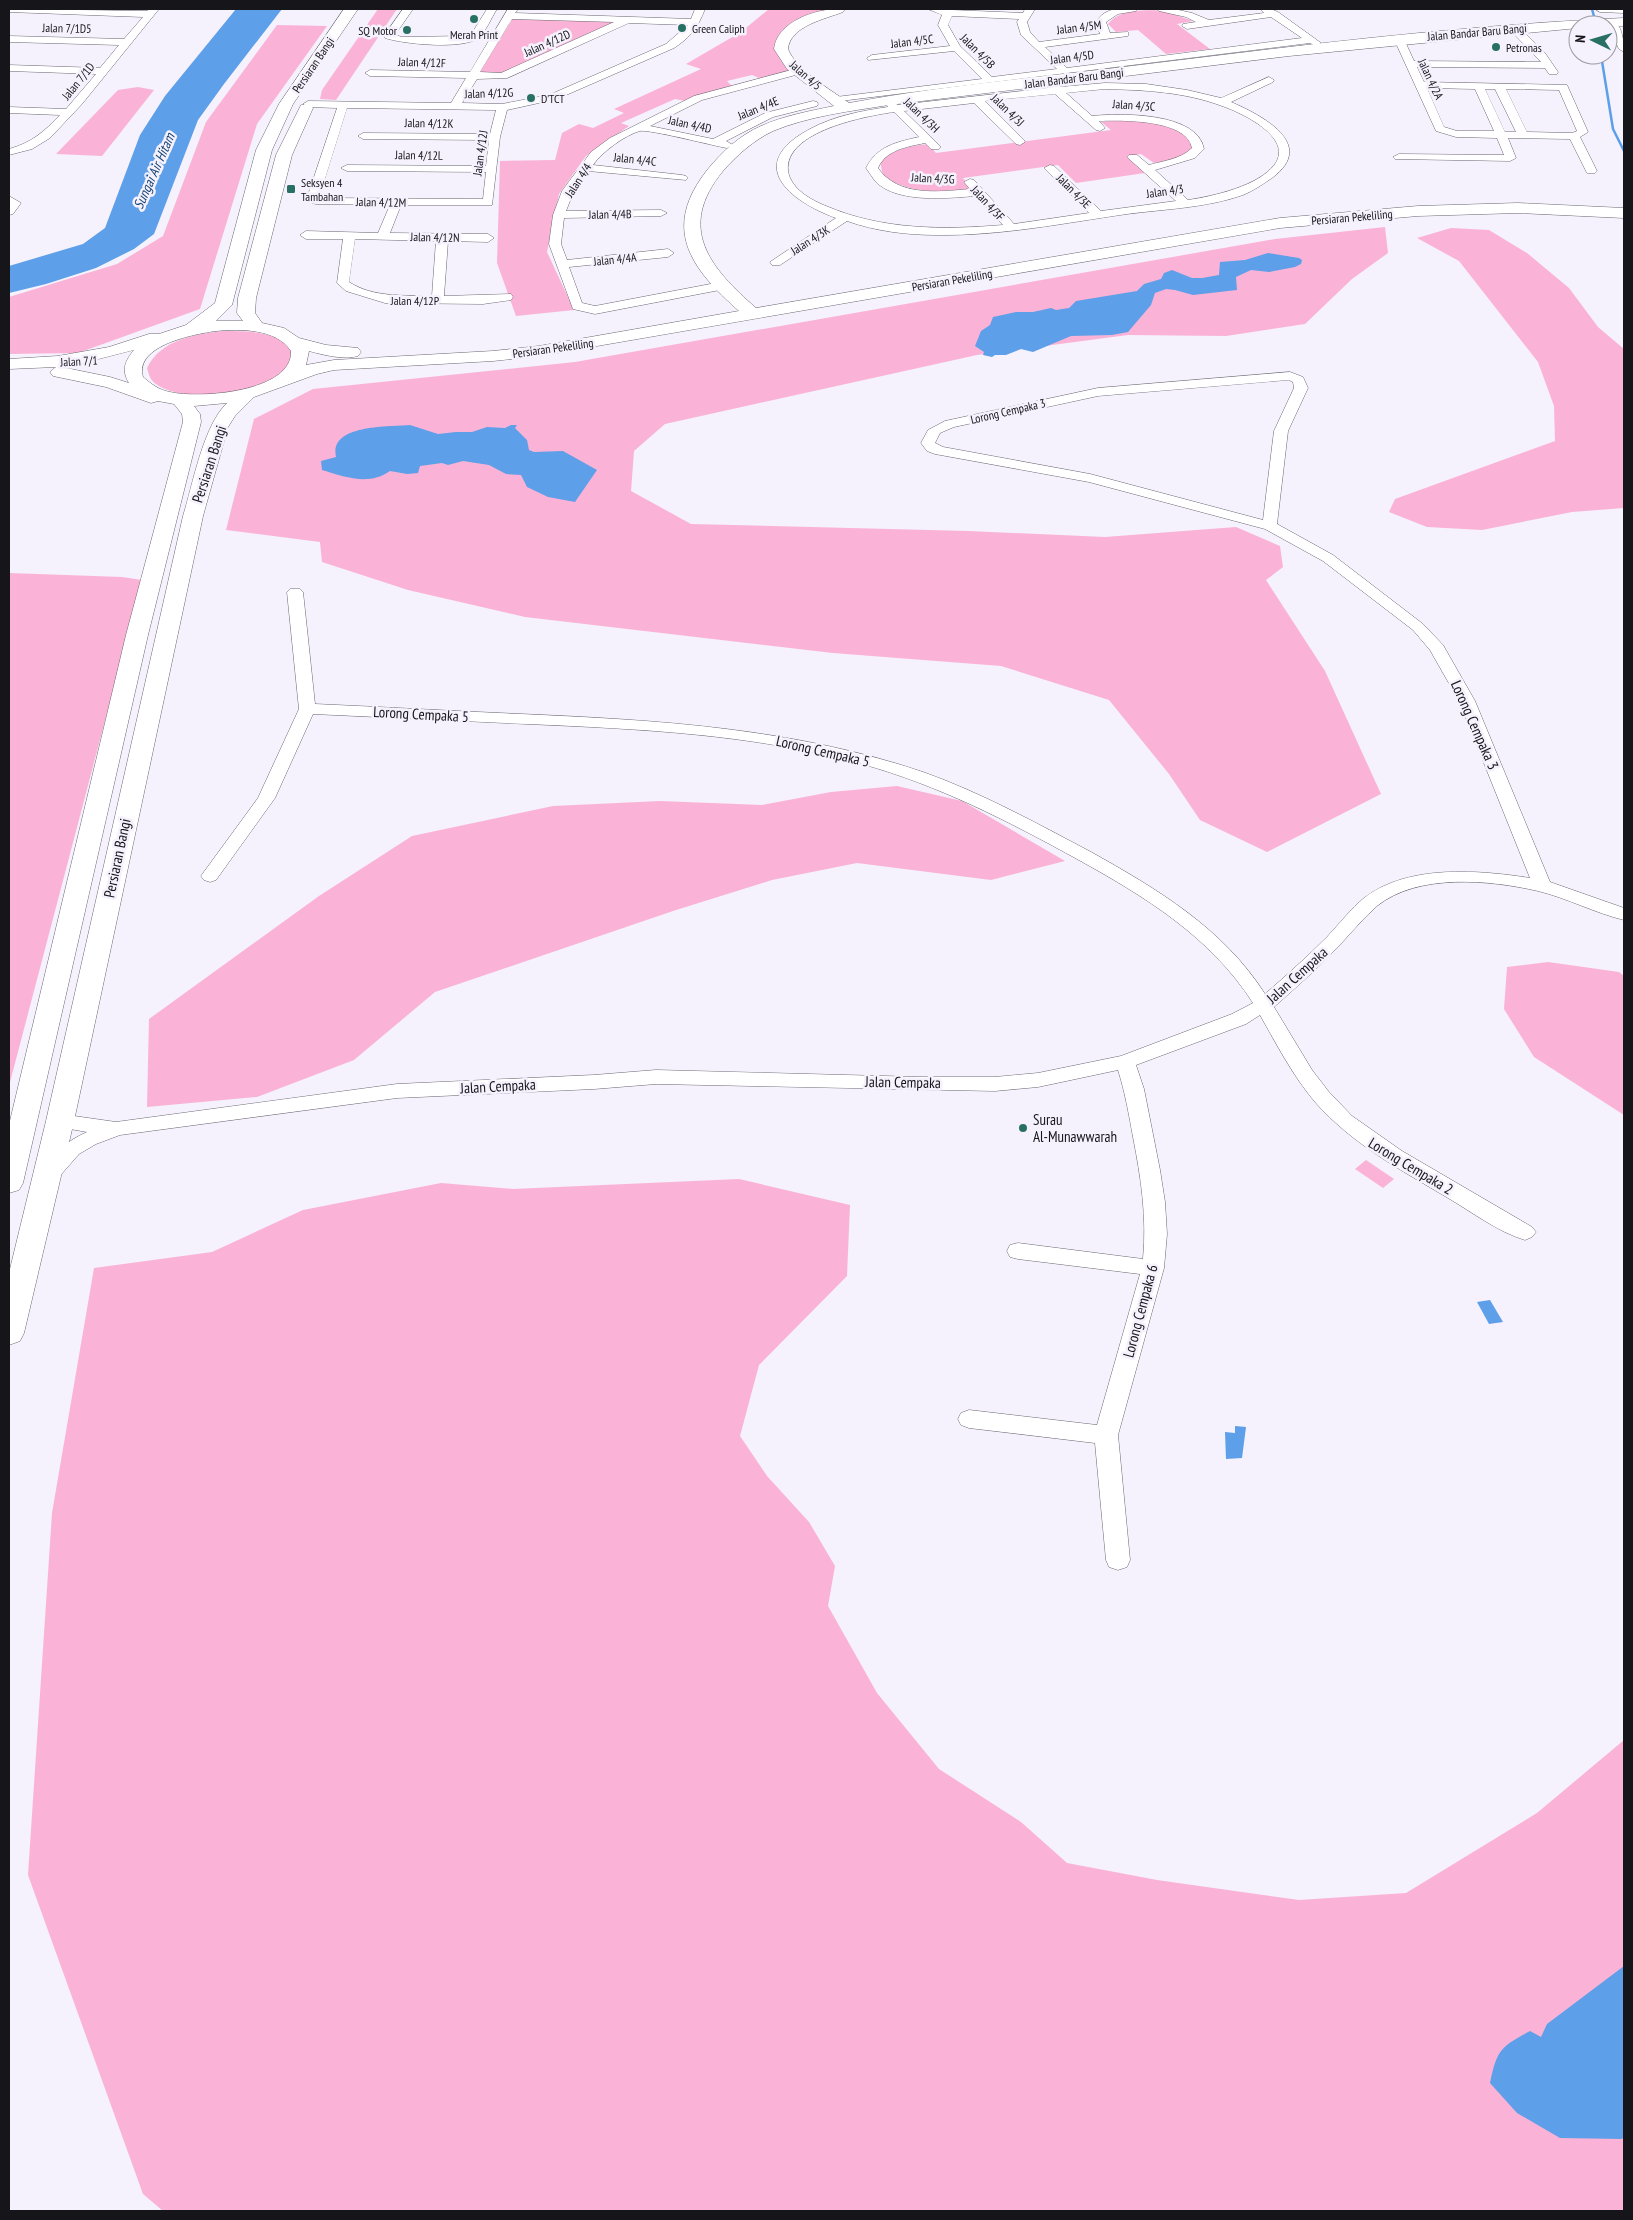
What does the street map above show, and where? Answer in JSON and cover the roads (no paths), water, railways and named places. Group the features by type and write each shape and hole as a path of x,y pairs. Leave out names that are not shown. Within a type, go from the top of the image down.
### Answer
{"main road":[{"name":"Persiaran Bangi","path":"182,332 213,316 221,308 264,150 286,104 351,9"},
{"name":"Jalan 4/5","path":"838,9 794,28 783,41 782,52 799,71 840,104"},
{"name":"Jalan Bandar Baru Bangi","path":"747,310 710,274 698,254 690,231 691,210 702,187 736,147 761,131 774,126 840,104 893,105 1052,86 1317,43 1399,40 1568,25"},
{"name":"Persiaran Bangi","path":"256,327 246,313 247,298 284,155 308,104 318,88"},
{"name":"Persiaran Pekeliling","path":"180,399 209,400 247,394 327,366 374,357 539,351 747,310 1272,215 1404,203 1521,201 1624,206"},
{"name":"Persiaran Pekeliling","path":"747,310 1280,223 1418,210 1518,208 1624,213"},
{"path":"251,283 256,309 270,320 321,342 374,357"},
{"path":"58,367 152,340 194,320 208,311 226,294"},
{"name":"Persiaran Pekeliling","path":"182,332 219,326 256,327 276,332 294,342 326,350 374,357"},
{"path":"137,381 133,372 135,362 148,348 163,339 182,332"},
{"path":"283,380 294,370 300,360 300,351 294,342"},
{"name":"Jalan 7/1","path":"9,374 106,359 148,348"},
{"path":"214,445 232,423 251,408 305,383 374,357"},
{"name":"Jalan 7/1","path":"9,364 58,367 105,373 137,381 153,392 180,399"},
{"path":"58,367 143,394 172,409 190,431"},
{"name":"Persiaran Bangi","path":"9,1333 60,1121 193,516 219,427 224,418 247,394"},
{"name":"Persiaran Bangi","path":"9,1183 137,636 192,422 191,414 180,399"}],"street":[{"path":"9,9 152,11"},
{"path":"408,9 389,36 400,40 458,41 470,39 479,30 492,9"},
{"name":"Jalan 4/12G","path":"308,104 502,107 553,97 670,46 687,34 696,22 700,9"},
{"path":"933,9 948,13 1028,12 1022,27 1036,44 1065,71"},
{"path":"1106,36 1100,22 1103,18 1112,12 1132,9"},
{"path":"1162,9 1189,15 1207,23"},
{"path":"1265,9 1317,43"},
{"path":"1600,9 1624,10"},
{"name":"Jalan 7/1D","path":"9,152 28,147 40,141 95,81 152,11"},
{"path":"455,106 511,12 696,22"},
{"name":"Jalan 4/5B","path":"948,13 942,25 946,36 955,48 989,80"},
{"path":"1187,26 1275,14"},
{"name":"Jalan 4/12D","path":"473,77 505,76 629,19"},
{"path":"1618,26 1624,49"},
{"path":"1439,141 1454,141 1456,134 1574,136 1583,132 1563,87 1541,55 1515,29"},
{"path":"479,30 500,31"},
{"name":"Jalan 4/5M","path":"1036,44 1124,34"},
{"name":"Jalan 7/1D5","path":"9,39 125,42"},
{"name":"Jalan 4/2A","path":"1399,40 1440,129 1456,134"},
{"name":"Jalan 4/5D","path":"840,104 989,80 1317,43"},
{"path":"390,45 489,49"},
{"name":"Jalan 4/5C","path":"872,58 955,48"},
{"path":"1409,64 1548,65"},
{"path":"9,68 103,71"},
{"name":"Jalan 4/4","path":"721,286 589,310 577,306 555,244 559,214 568,191 601,149 638,127 698,98 799,71"},
{"name":"Jalan 4/12F","path":"370,73 473,77"},
{"path":"9,78 95,81"},
{"path":"1222,102 1269,80"},
{"path":"1419,85 1563,87"},
{"path":"1052,86 1100,130"},
{"name":"Jalan 4/3","path":"1052,86 1134,86 1177,91 1222,102 1249,113 1271,128 1282,142 1284,153 1280,165 1249,188 1222,196 1098,215 966,231 931,232 871,225 844,218 811,204 792,191 784,176 782,167 788,151 808,134 821,127 893,105 976,99 1052,86"},
{"path":"1399,157 1500,160 1510,158 1510,151 1478,86"},
{"path":"1498,86 1523,135"},
{"name":"Jalan 4/3J","path":"976,99 1020,142"},
{"name":"Jalan 4/12M","path":"344,104 313,198 316,201 488,203"},
{"name":"Jalan 4/4E","path":"714,143 769,115 813,104"},
{"name":"Jalan 4/3H","path":"893,105 932,144"},
{"name":"Jalan 4/12J","path":"488,203 495,137 502,107"},
{"path":"9,110 68,112"},
{"name":"Jalan 4/3C","path":"1090,119 1130,117 1163,121 1184,130 1192,136 1198,146 1198,150 1191,156 1146,168"},
{"name":"Jalan 4/4D","path":"638,127 736,147"},
{"name":"Jalan 4/12K","path":"363,136 495,137"},
{"path":"1574,136 1591,172"},
{"name":"Jalan 4/3G","path":"932,144 897,147 884,152 875,160 872,168 876,176 885,184 900,190 917,193 954,194 978,192"},
{"path":"1134,157 1184,202"},
{"name":"Jalan 4/4C","path":"585,167 682,178"},
{"name":"Jalan 4/12L","path":"347,168 491,169"},
{"name":"Jalan 4/3E","path":"1050,168 1098,215"},
{"name":"Jalan 4/3F","path":"967,179 1010,226"},
{"path":"9,199 15,203 9,212"},
{"path":"383,236 397,202"},
{"name":"Jalan 4/4B","path":"559,214 661,213"},
{"name":"Jalan 4/3K","path":"776,262 844,218"},
{"name":"Jalan 4/12N","path":"306,235 488,238"},
{"name":"Jalan 4/12P","path":"349,236 343,283 378,299 483,300 507,297"},
{"path":"438,300 442,237"},
{"name":"Jalan 4/4A","path":"562,264 668,253"},
{"name":"Lorong Cempaka 3","path":"1270,526 1281,431 1301,388 1301,383 1297,378 1290,376 1098,392 950,424 933,431 928,437 928,443 932,448 940,452 1090,478 1270,526 1328,558 1418,627 1437,648 1467,701 1542,886"},
{"path":"210,876 266,798 307,709 295,592"},
{"name":"Lorong Cempaka 5","path":"307,709 619,723 708,729 812,747 915,776 967,796 1037,830 1161,902 1195,926 1219,948 1243,975 1264,1005"},
{"name":"Jalan Cempaka","path":"43,1186 65,1153 89,1139 118,1128 397,1092 656,1077 921,1084 995,1084 1038,1080 1125,1062 1239,1019 1264,1005 1308,967 1371,902 1399,887 1432,879 1464,876 1542,886 1624,914"},
{"name":"Lorong Cempaka 2","path":"1264,1005 1302,1070 1342,1119 1371,1144 1525,1232"},
{"name":"Lorong Cempaka 6","path":"1118,1560 1106,1436 1153,1268 1156,1234 1155,1202 1134,1089 1125,1062"},
{"name":"Jalan Cempaka","path":"60,1121 118,1128"},
{"path":"1018,1250 1153,1268"},
{"path":"969,1420 1106,1436"}],"water":[{"name":"Sungai Air Hitam","path":"236,9 282,9 198,120 154,234 134,249 96,268 46,284 9,293 9,266 83,244 105,228 140,135 165,96"},
{"path":"1268,253 1299,258 1302,260 1301,264 1269,272 1251,270 1236,277 1237,290 1193,295 1166,289 1155,293 1151,305 1128,332 1112,335 1071,336 1033,352 1021,349 1006,355 995,355 992,357 983,355 984,352 975,346 981,331 990,325 993,317 1016,312 1069,308 1076,301 1137,291 1144,284 1161,279 1164,273 1172,270 1192,278 1219,275 1220,262 1245,260"},
{"path":"410,425 438,434 472,432 487,427 505,428 517,425 515,428 527,440 529,450 534,452 563,451 597,470 575,502 548,497 527,487 521,475 506,474 489,465 463,461 448,465 442,463 420,466 418,473 407,474 390,471 382,476 365,479 357,479 322,470 321,461 336,457 336,446 342,438 351,433 375,427"},
{"path":"1490,1300 1503,1322 1489,1324 1477,1302"},
{"path":"1235,1426 1246,1427 1242,1458 1226,1459 1225,1432 1235,1433"},
{"path":"1624,1966 1624,2136 1622,2139 1560,2138 1517,2113 1490,2083 1495,2063 1501,2051 1512,2041 1530,2031 1541,2037 1547,2024"}],"waterway":[{"path":"1592,9 1594,15"},
{"path":"1603,65 1613,129 1624,151"}],"place":[{"name":"Merah Print","path":"474,19"},
{"name":"Green Caliph","path":"682,28"},
{"name":"SQ Motor","path":"407,30"},
{"name":"Petronas","path":"1496,47"},
{"name":"D'TCT","path":"531,98"},
{"name":"Seksyen 4 Tambahan","path":"291,189"},
{"name":"Surau Al-Munawwarah","path":"1023,1128"}]}
